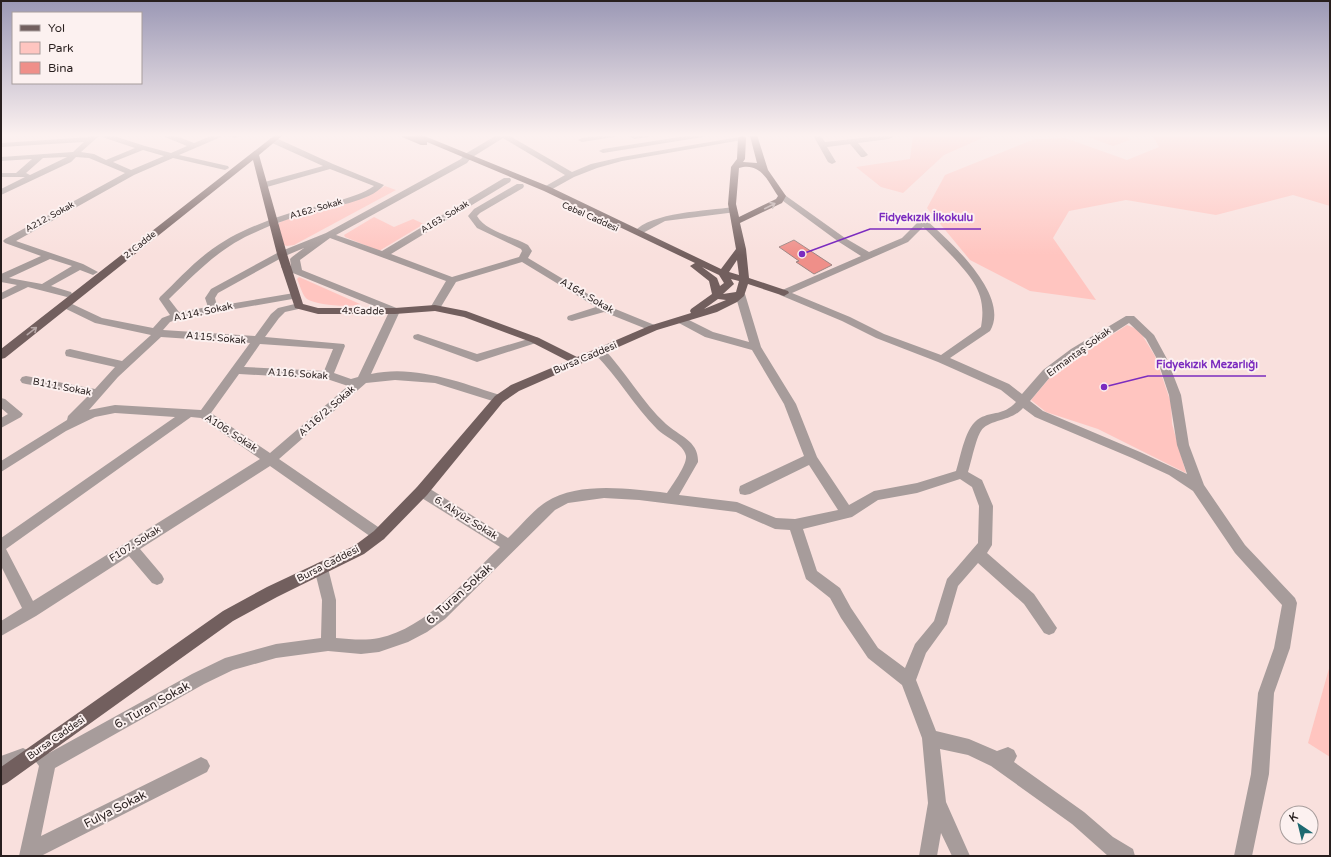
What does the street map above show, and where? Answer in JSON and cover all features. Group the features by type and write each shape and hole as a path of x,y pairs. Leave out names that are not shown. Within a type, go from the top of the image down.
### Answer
{"main road":[{"name":"2. Cadde","path":"1,355 66,299 93,272 216,175"},
{"name":"2. Cadde","path":"1,344 66,299 228,175"},
{"path":"261,175 294,296 299,306"},
{"name":"Cebel Caddesi","path":"501,175 693,264 714,280 717,295"},
{"name":"Cebel Caddesi","path":"501,175 516,182 546,189 722,273 784,293"},
{"path":"717,295 723,297 740,294 744,280 741,249 732,204 734,175"},
{"path":"735,222 779,201 782,196 768,175"},
{"path":"681,320 717,295 729,284 722,273 741,249"},
{"name":"Bursa Caddesi","path":"1,777 42,758 228,616 359,550 379,535 422,491 500,398 515,388 654,328 713,310 733,300 740,294"},
{"name":"4. Cadde","path":"299,306 318,311 395,311 435,308 466,314 535,340 577,361"}],"street":[{"path":"1,175 28,175"},
{"path":"1,192 38,175"},
{"name":"A212. Sokak","path":"93,272 50,255 8,241 126,175"},
{"path":"264,185 299,175"},
{"name":"A162. Sokak","path":"176,316 164,299 216,250 238,237 273,221 372,192 380,185 354,175"},
{"path":"286,266 329,235 436,175"},
{"path":"546,189 572,175"},
{"path":"213,309 210,298 214,291 282,254 329,235 452,280 523,259 527,251 525,247 481,227 473,221 472,216 516,182"},
{"name":"A163. Sokak","path":"383,255 516,182"},
{"path":"782,196 842,240 868,256"},
{"path":"638,232 663,219 733,210"},
{"path":"784,293 905,240 923,222 939,235 976,276 985,293 989,318 986,329 942,359"},
{"path":"1,278 50,255"},
{"path":"296,259 297,270"},
{"name":"A164. Sokak","path":"523,259 604,308 654,328"},
{"path":"43,287 80,266"},
{"path":"286,266 395,311"},
{"name":"A115. Sokak","path":"1,278 43,287 66,299 99,321 159,333 340,346 328,375"},
{"path":"435,308 452,280"},
{"path":"1,297 26,284"},
{"path":"784,293 846,319 880,336 942,359 1005,387 1039,414 1136,455 1173,472 1198,487 1240,549 1290,603 1282,648 1266,694 1260,774 1243,856"},
{"path":"740,294 756,347 790,404 811,458 847,513 874,496 917,488 960,474 977,484 986,506 985,546 977,553 952,583 940,624 920,649 908,680"},
{"name":"A114. Sokak","path":"62,428 159,333 158,329 166,320 176,316 213,309 294,296"},
{"path":"204,414 275,316 282,310 299,306"},
{"path":"572,318 604,308"},
{"name":"A116/2. Sokak","path":"271,459 362,381 395,311"},
{"name":"Ermantaş Sokak","path":"960,474 975,429 984,421 1001,417 1015,410 1047,374 1087,344 1130,318 1150,337 1162,359 1175,395 1183,445 1198,487"},
{"path":"681,320 709,335 756,347"},
{"path":"418,337 477,358 535,340"},
{"path":"599,351 614,365 656,422 691,450 692,462 670,499"},
{"path":"70,353 125,365"},
{"name":"A116. Sokak","path":"236,370 328,375 350,382 362,381 376,377 395,376 436,379 500,398"},
{"name":"B111. Sokak","path":"26,380 98,393"},
{"path":"1,424 17,414 2,404"},
{"name":"A106. Sokak","path":"1,467 62,428 92,413 115,409 204,414 379,535"},
{"path":"1,545 190,413"},
{"path":"745,490 811,458"},
{"name":"F107. Sokak","path":"1,629 271,459"},
{"name":"6. Akyüz Sokak","path":"422,491 510,546"},
{"name":"6. Turan Sokak","path":"1,765 42,758 231,663 276,651 328,644 361,647 379,646 403,638 440,614 550,506 566,498 604,493 670,499 737,507 775,523 795,525 847,513"},
{"path":"795,525 812,575 836,593 846,613 874,654 908,680 930,738 937,803 928,856"},
{"path":"130,547 157,579"},
{"path":"1,552 31,610"},
{"path":"977,553 1029,599 1049,628"},
{"path":"321,568 329,600 328,644"},
{"path":"930,738 969,747 1003,758 1079,819 1114,850 1126,856"},
{"path":"29,854 42,758"},
{"name":"Fulya Sokak","path":"29,854 201,766"},
{"path":"937,803 961,856"}],"green space":[{"path":"866,175 922,175 903,193 881,187"},
{"path":"945,175 1330,175 1330,206 1293,195 1216,215 1126,200 1069,211 1053,238 1096,300 1030,291 970,260 927,208"},
{"path":"385,186 396,190 294,245 284,245 278,224 282,221 361,198"},
{"path":"374,217 394,227 413,219 424,224 379,251 345,237 344,235"},
{"path":"299,277 360,304 341,306 311,301 305,297 302,292 297,279"},
{"path":"1127,325 1139,330 1155,356 1171,403 1172,424 1186,473 1098,429 1046,412 1031,400 1053,374"},
{"path":"1330,665 1330,757 1308,743"}],"building":[{"path":"794,240 832,265 814,274 796,262 799,261 779,247"}],"place":[{"name":"Fidyekızık İlkokulu","path":"802,254"},
{"name":"Fidyekızık Mezarlığı","path":"1104,387"}]}
